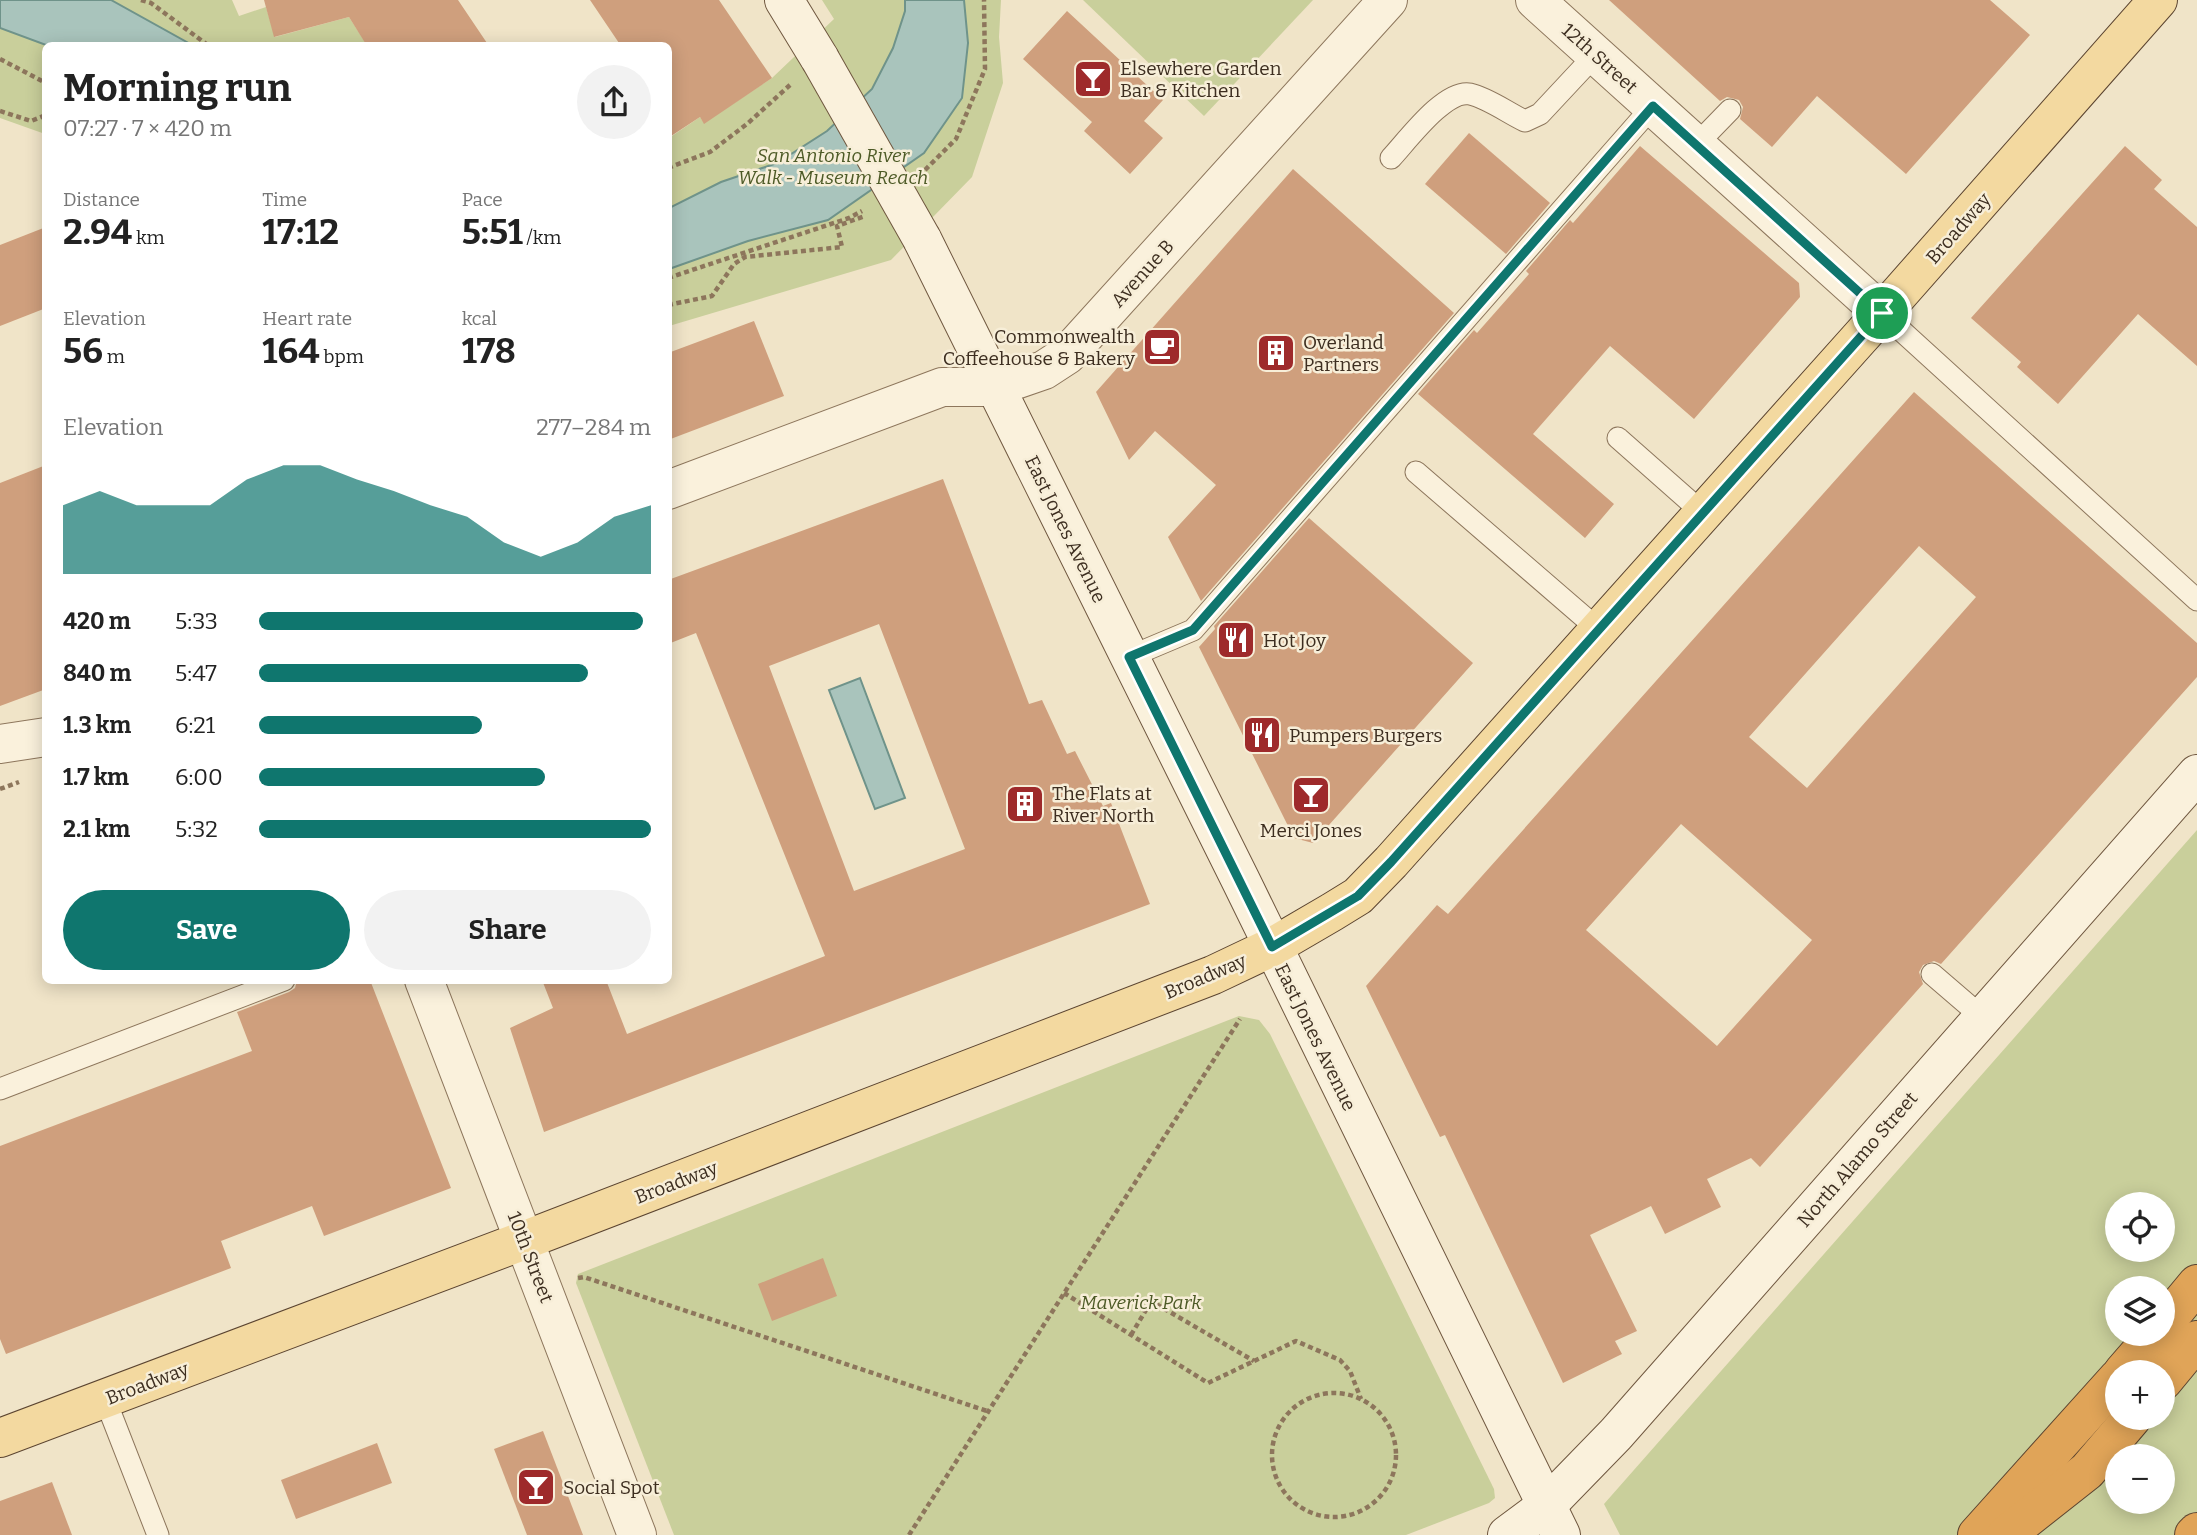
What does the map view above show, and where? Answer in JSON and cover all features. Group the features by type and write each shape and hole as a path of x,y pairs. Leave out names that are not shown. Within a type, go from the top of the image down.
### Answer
{"highway":[{"path":"2175,1311 2197,1284"},
{"path":"2175,1367 2197,1340"},
{"path":"2133,1360 2146,1346"},
{"path":"1977,1535 2105,1392"},
{"path":"2006,1535 2087,1471 2122,1430"}],"main road":[{"name":"Broadway","path":"0,1438 1213,975 1272,947 1358,896 1599,630 2158,0"}],"street":[{"name":"East Jones Avenue","path":"785,0 922,239 1553,1520"},
{"name":"Avenue B","path":"672,488 942,387 995,387 1044,370 1067,355 1388,0"},
{"name":"12th Street","path":"1535,0 1882,313"},
{"path":"0,744 42,738"},
{"name":"North Alamo Street","path":"1507,1535 1553,1520 1616,1434 2197,774"},
{"name":"10th Street","path":"426,984 637,1535"}],"lane":[{"path":"1391,158 1441,104 1457,95 1470,94 1525,121 1540,114 1596,54"},
{"path":"1129,657 1193,630 1653,106"},
{"path":"1696,145 1730,110"},
{"path":"1882,313 2197,600"},
{"path":"1618,438 1703,513"},
{"path":"1416,472 1599,630"},
{"path":"1932,974 1982,1017"},
{"path":"0,1089 274,984"},
{"path":"105,1399 158,1535"}],"path":[{"path":"141,0 151,3 204,42"},
{"path":"0,59 42,81"},
{"path":"672,166 710,152 747,124 790,85"},
{"path":"0,111 31,121 42,117"},
{"path":"672,304 712,296 734,264 745,257 842,247 838,226 865,216"},
{"path":"909,1535 1240,1019"},
{"path":"577,1278 584,1277 990,1412"},
{"path":"1064,1293 1208,1383 1296,1341 1340,1360 1350,1371 1361,1399 1377,1410 1389,1426 1396,1445 1396,1465 1390,1483 1379,1500 1362,1511 1343,1517 1323,1517 1304,1510 1289,1498 1276,1480 1271,1459 1273,1438 1283,1418 1298,1403 1318,1394 1340,1393 1361,1399"},
{"path":"1131,1335 1149,1305 1156,1304 1254,1361"}],"green space":[{"path":"0,0 232,0 239,16 266,7 275,37 349,17 365,42 42,42 42,133 0,118"},
{"name":"San Antonio River Walk - Museum Reach","path":"822,0 1001,0 999,37 1003,83 972,177 891,260 672,325 672,136 700,117 704,123 772,78 834,19"},
{"path":"1083,0 1313,0 1204,116"},
{"path":"2197,830 2197,1535 1620,1535 1604,1504"},
{"name":"Maverick Park","path":"1239,1016 1259,1020 1270,1034 1494,1489 1495,1498 1489,1503 1406,1535 674,1535 576,1283 578,1274"}],"water":[{"path":"0,0 111,0 187,42 42,44 0,28"},
{"path":"905,0 964,0 968,43 962,98 924,153 828,220 748,241 672,268 672,206 721,182 777,163 827,131 872,89 893,48 905,11"},
{"path":"860,678 905,798 875,809 829,690"}],"building":[{"path":"264,0 458,0 486,42 365,42 349,17 274,37"},
{"path":"590,0 719,0 772,78 704,124 700,117 672,135 672,42 618,42"},
{"path":"1609,0 1990,0 2030,35 1906,174 1817,96 1772,147 1740,119 1743,107 1739,100 1727,97 1720,101"},
{"name":"Elsewhere Garden Bar & Kitchen","path":"1067,11 1163,100 1144,121 1163,138 1130,174 1084,131 1092,122 1023,59"},
{"path":"1469,133 1550,203 1506,254 1425,184"},
{"path":"1640,146 1799,283 1800,297 1694,419 1610,346 1533,434 1614,504 1585,538 1418,394 1474,330 1477,333 1529,274 1526,271 1570,220 1573,223"},
{"path":"2125,146 2162,180 2154,189 2197,227 2197,366 2138,314 2058,404 2017,367 2021,362 1971,318"},
{"name":"Overland Partners","path":"1293,169 1454,313 1201,601 1168,537 1216,485 1155,431 1129,460 1096,392"},
{"path":"42,229 42,310 0,326 0,245"},
{"path":"754,321 784,396 672,438 672,352"},
{"path":"1914,392 2197,643 2197,677 1941,964 1934,961 1923,965 1919,972 1923,984 1760,1167 1751,1158 1707,1179 1721,1207 1665,1234 1651,1206 1590,1235 1637,1331 1615,1341 1622,1354 1563,1383 1445,1135 1440,1137 1366,986 1437,905 1448,914","holes":["1919,546 1976,597 1807,788 1749,737","1681,824 1812,940 1717,1046 1586,930"]},
{"path":"42,467 42,690 0,706 0,483"},
{"name":"The Flats at River North","path":"943,479 1029,704 1042,700 1067,754 1075,751 1103,806 1111,803 1150,904 544,1132 510,1028 553,1008 544,984 608,984 627,1034 825,956 696,633 672,642 672,579","holes":["879,624 965,849 854,891 769,666"]},
{"path":"1309,518 1473,663 1313,843 1294,838 1199,647 1215,629 1214,626"},
{"path":"296,984 372,984 451,1188 324,1236 312,1206 221,1241 231,1268 6,1354 0,1339 0,1146 252,1051 237,1012 295,988"},
{"path":"823,1258 837,1296 772,1321 758,1284"},
{"name":"Social Spot","path":"543,1431 583,1535 527,1535 494,1449"},
{"path":"377,1443 392,1483 296,1519 281,1480"},
{"path":"52,1482 72,1535 0,1535 0,1501"}],"place":[{"name":"Elsewhere Garden Bar & Kitchen","path":"1093,79"},
{"name":"Commonwealth Coffeehouse & Bakery","path":"1162,347"},
{"name":"Overland Partners","path":"1276,353"},
{"name":"Hot Joy","path":"1236,640"},
{"name":"Pumpers Burgers","path":"1262,735"},
{"name":"Merci Jones","path":"1311,795"},
{"name":"The Flats at River North","path":"1025,804"},
{"name":"Social Spot","path":"536,1487"}],"route":[{"path":"1653,106 1882,313 1391,862 1358,896 1272,947 1129,657 1193,630 1653,106"}]}
